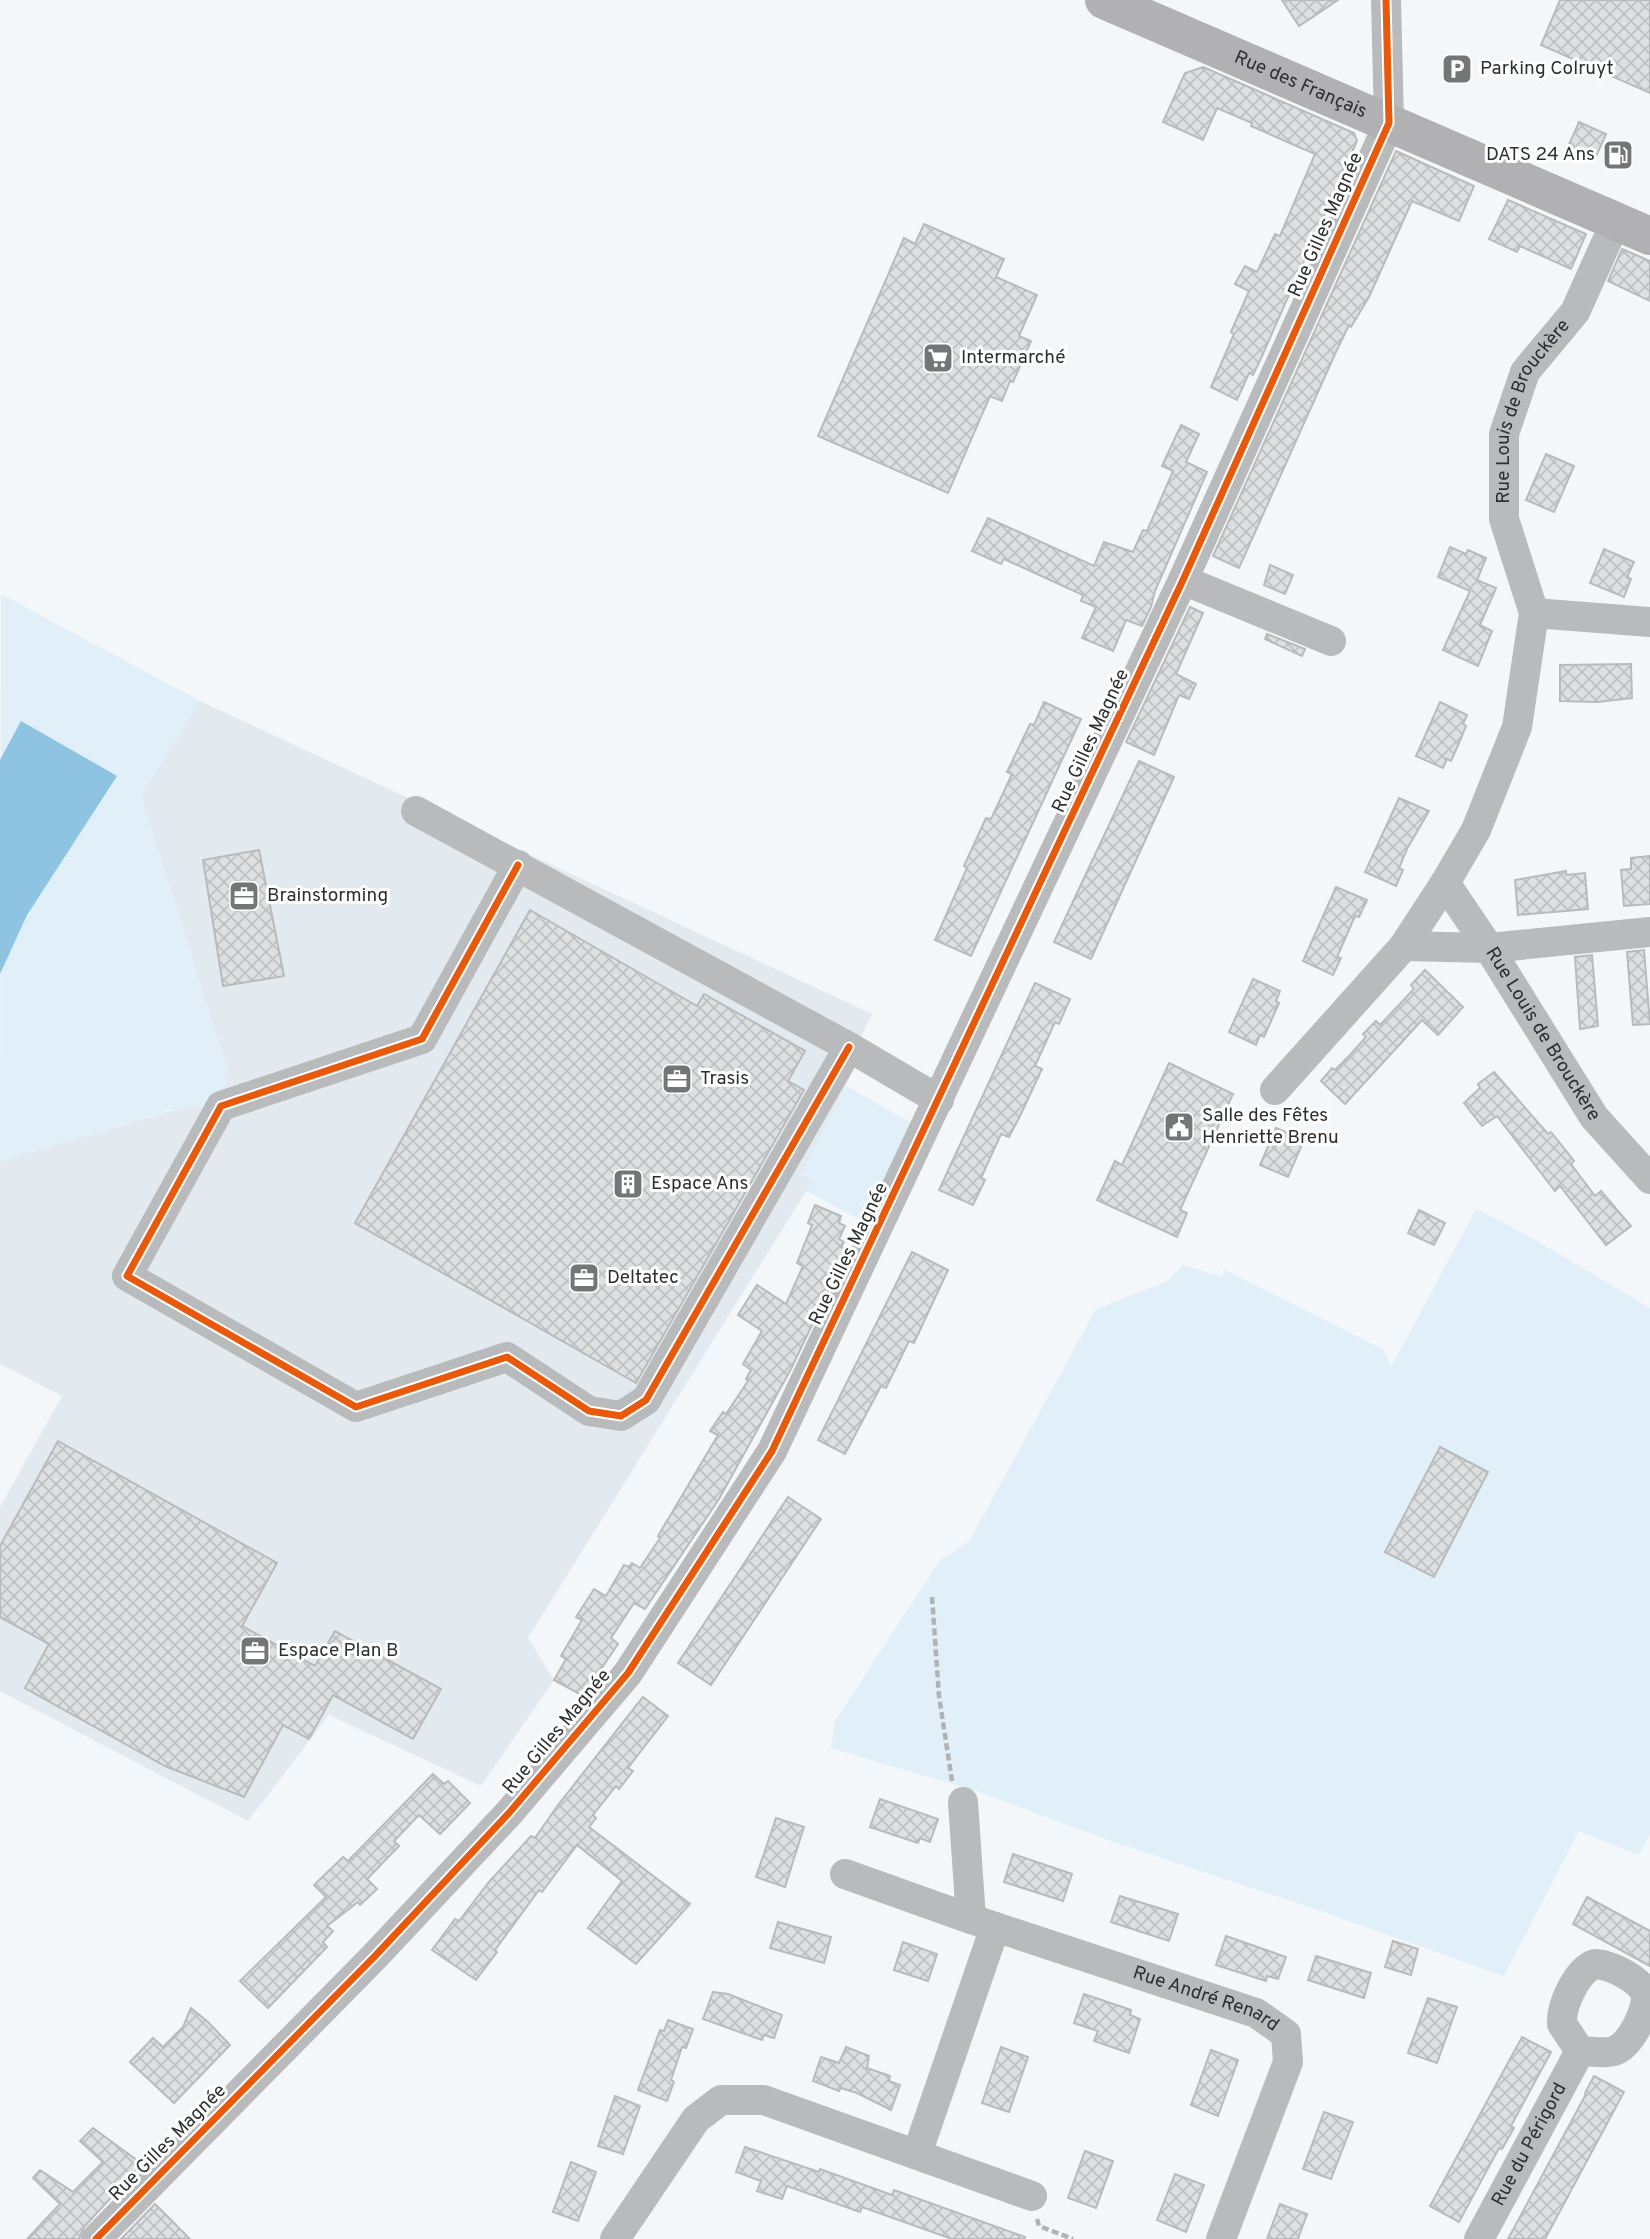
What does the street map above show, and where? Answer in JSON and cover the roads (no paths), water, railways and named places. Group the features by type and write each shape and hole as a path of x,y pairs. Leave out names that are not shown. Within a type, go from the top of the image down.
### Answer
{"main road":[{"name":"Rue des Français","path":"1104,0 1650,236"}],"street":[{"path":"1386,0 1389,123"},
{"name":"Rue Gilles Magnée","path":"96,2239 384,1947 509,1813 628,1673 772,1451 1183,580 1389,123"},
{"name":"Rue Louis de Brouckère","path":"1275,1090 1404,946 1476,830 1517,727 1534,613 1504,519 1504,434 1525,372 1574,312 1616,221"},
{"path":"1183,580 1331,641"},
{"path":"1534,613 1650,622"},
{"path":"416,811 849,1047 939,1100"},
{"path":"519,865 422,1038 221,1107 127,1276 356,1407 506,1357 589,1411 621,1416 646,1400 849,1047"},
{"name":"Rue Louis de Brouckère","path":"1445,883 1489,948 1594,1117 1650,1178"},
{"path":"1404,946 1489,948 1650,932"},
{"path":"917,2154 983,1923 963,1802"},
{"name":"Rue André Renard","path":"845,1874 983,1923 1256,2012 1286,2034 1288,2062 1222,2239"},
{"name":"Rue du Périgord","path":"1479,2239 1580,2051"},
{"path":"615,2239 696,2119 721,2100 764,2100 1032,2196"}],"water":[{"path":"21,721 117,776 27,915 0,974 0,760"}],"place":[{"name":"Parking Colruyt","path":"1457,69"},
{"name":"DATS 24 Ans","path":"1618,155"},
{"name":"Intermarché","path":"938,358"},
{"name":"Brainstorming","path":"244,896"},
{"name":"Trasis","path":"677,1079"},
{"name":"Salle des Fêtes Henriette Brenu","path":"1179,1127"},
{"name":"Espace Ans","path":"628,1184"},
{"name":"Deltatec","path":"584,1278"},
{"name":"Espace Plan B","path":"255,1651"}]}
